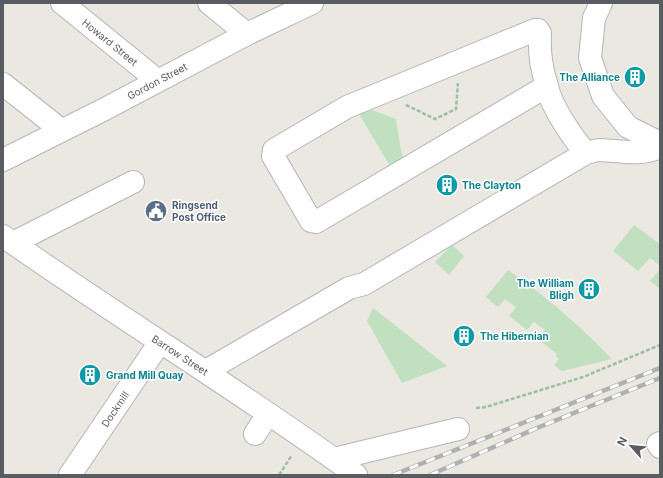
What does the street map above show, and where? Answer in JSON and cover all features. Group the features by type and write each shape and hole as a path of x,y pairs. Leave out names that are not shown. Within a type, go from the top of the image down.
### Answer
{"street":[{"name":"Howard Street","path":"62,3 157,80"},
{"path":"209,3 248,34"},
{"name":"Gordon Street","path":"3,160 157,80 312,3"},
{"path":"601,3 594,18 590,58 602,96 628,127 660,143"},
{"path":"547,86 313,224 273,156 274,150 347,107 535,30 538,30 540,33 542,71 547,86 550,99 572,135 586,153"},
{"path":"3,84 61,130"},
{"path":"206,372 346,283 364,284 586,153 599,150 641,153 652,151 660,147"},
{"path":"8,239 133,182"},
{"name":"Barrow Street","path":"8,239 356,475"},
{"name":"Dockmill","path":"70,475 160,342"},
{"path":"255,434 268,414"},
{"path":"334,459 458,429"},
{"path":"660,443 658,444 660,447"}],"path":[{"path":"380,93 435,119 456,109 460,60"},
{"path":"476,408 486,407 583,377 660,345"},
{"path":"279,475 284,468"}],"green space":[{"path":"372,110 396,119 401,151 404,159 391,168 358,112"},
{"path":"634,225 660,244 660,266 650,258 638,271 613,251"},
{"path":"452,245 464,256 449,275 435,262"},
{"path":"660,269 660,289 650,281"},
{"path":"508,270 536,290 562,312 612,359 562,371 554,365 559,359 556,356 557,354 538,339 545,330 534,322 527,330 509,316 516,307 505,299 498,307 486,297"},
{"path":"373,308 447,366 402,383 367,321"}],"railway":[{"path":"393,475 660,368"},
{"path":"430,475 537,428 660,378"}],"place":[{"name":"The Alliance","path":"635,77"},
{"name":"The Clayton","path":"447,185"},
{"name":"Ringsend Post Office","path":"156,211"},
{"name":"The William Bligh","path":"589,289"},
{"name":"The Hibernian","path":"464,336"},
{"name":"Grand Mill Quay","path":"90,375"}]}
